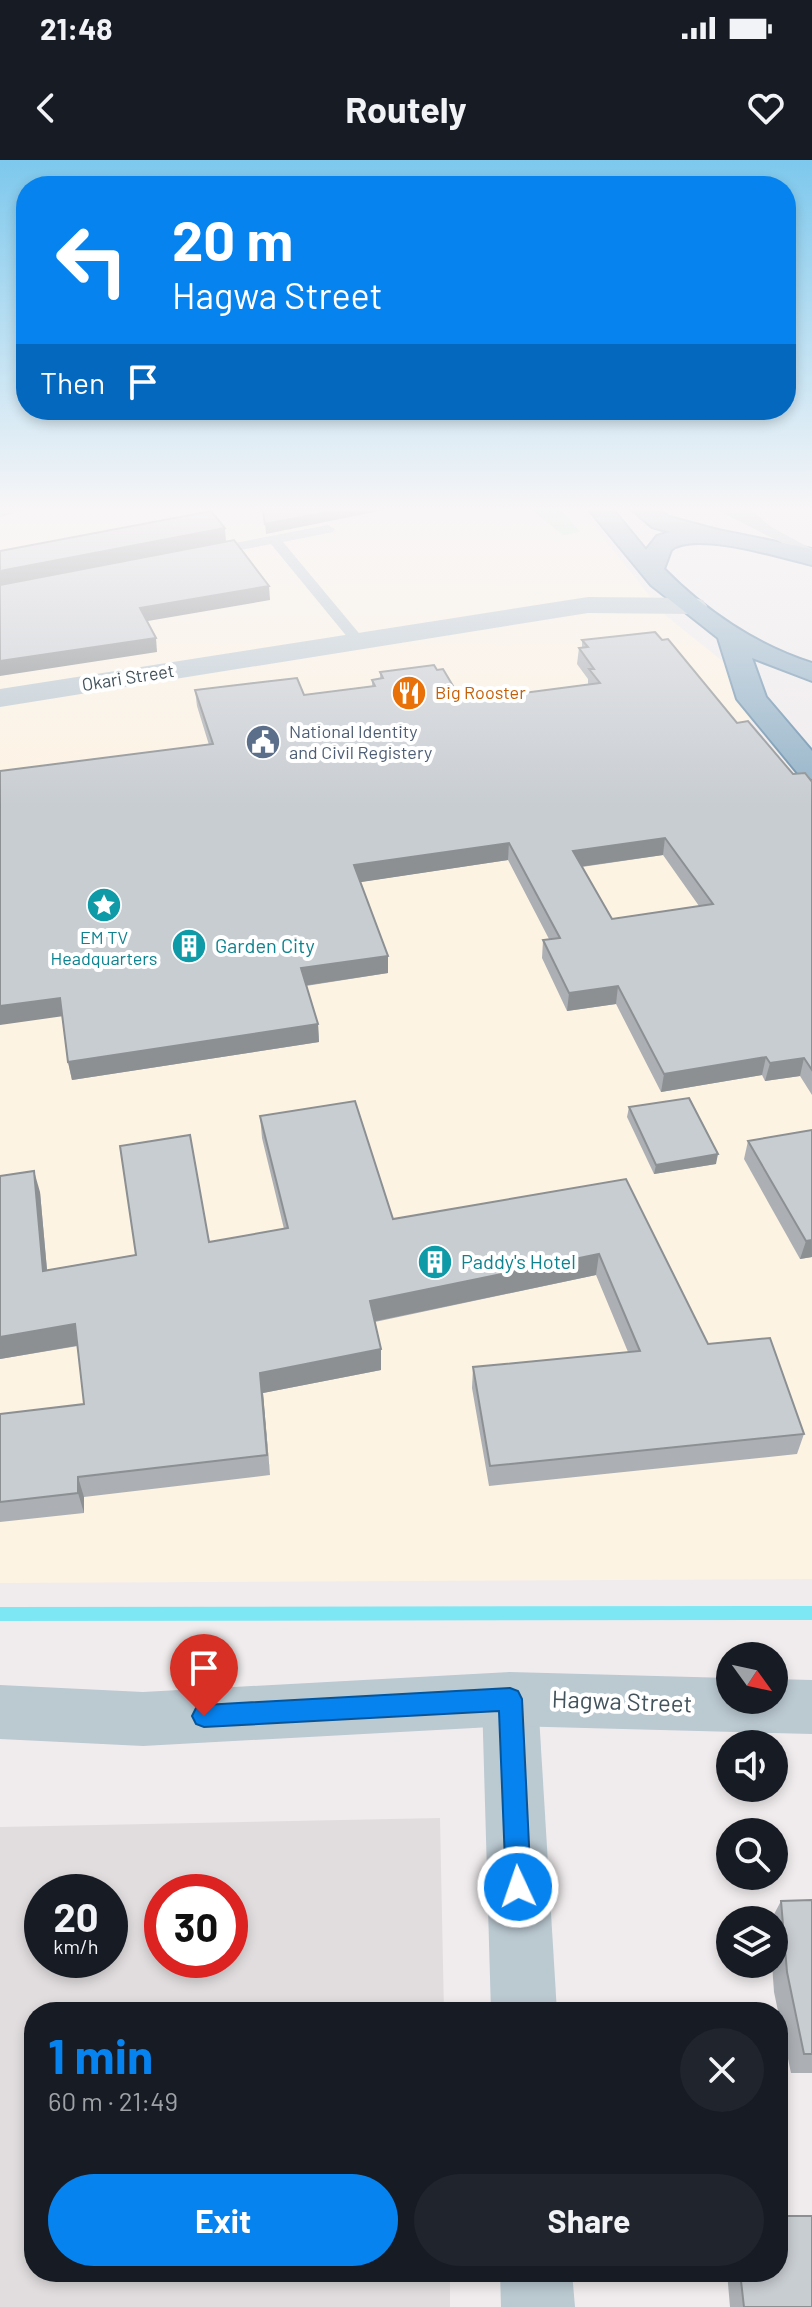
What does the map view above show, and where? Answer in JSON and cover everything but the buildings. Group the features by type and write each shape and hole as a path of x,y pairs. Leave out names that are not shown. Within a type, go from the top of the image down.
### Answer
{"highway":[{"path":"694,606 774,661 812,672"},
{"path":"730,633 752,699 812,770"}],"street":[{"name":"Okari Street","path":"0,698 580,606"},
{"name":"Hagwa Street","path":"0,1712 143,1719 510,1699 812,1707"},
{"path":"510,1699 524,2002"},
{"path":"537,2282 538,2307"}],"lane":[{"path":"329,606 358,641"}],"shaded area":[{"path":"0,606 658,606 721,660 738,680 752,725 812,793 812,1579 0,1583"},
{"path":"440,1818 444,2002 24,2002 24,2282 450,2282 450,2307 0,2307 0,1827"}],"waterway":[{"path":"0,1614 812,1613"}],"place":[{"name":"Big Rooster","path":"409,693"},
{"name":"National Identity and Civil Registery","path":"263,742"},
{"name":"EM TV Headquarters","path":"104,905"},
{"name":"Garden City","path":"189,946"},
{"name":"Paddy's Hotel","path":"435,1262"}],"route":[{"path":"204,1716 510,1699 518,1887"}]}
